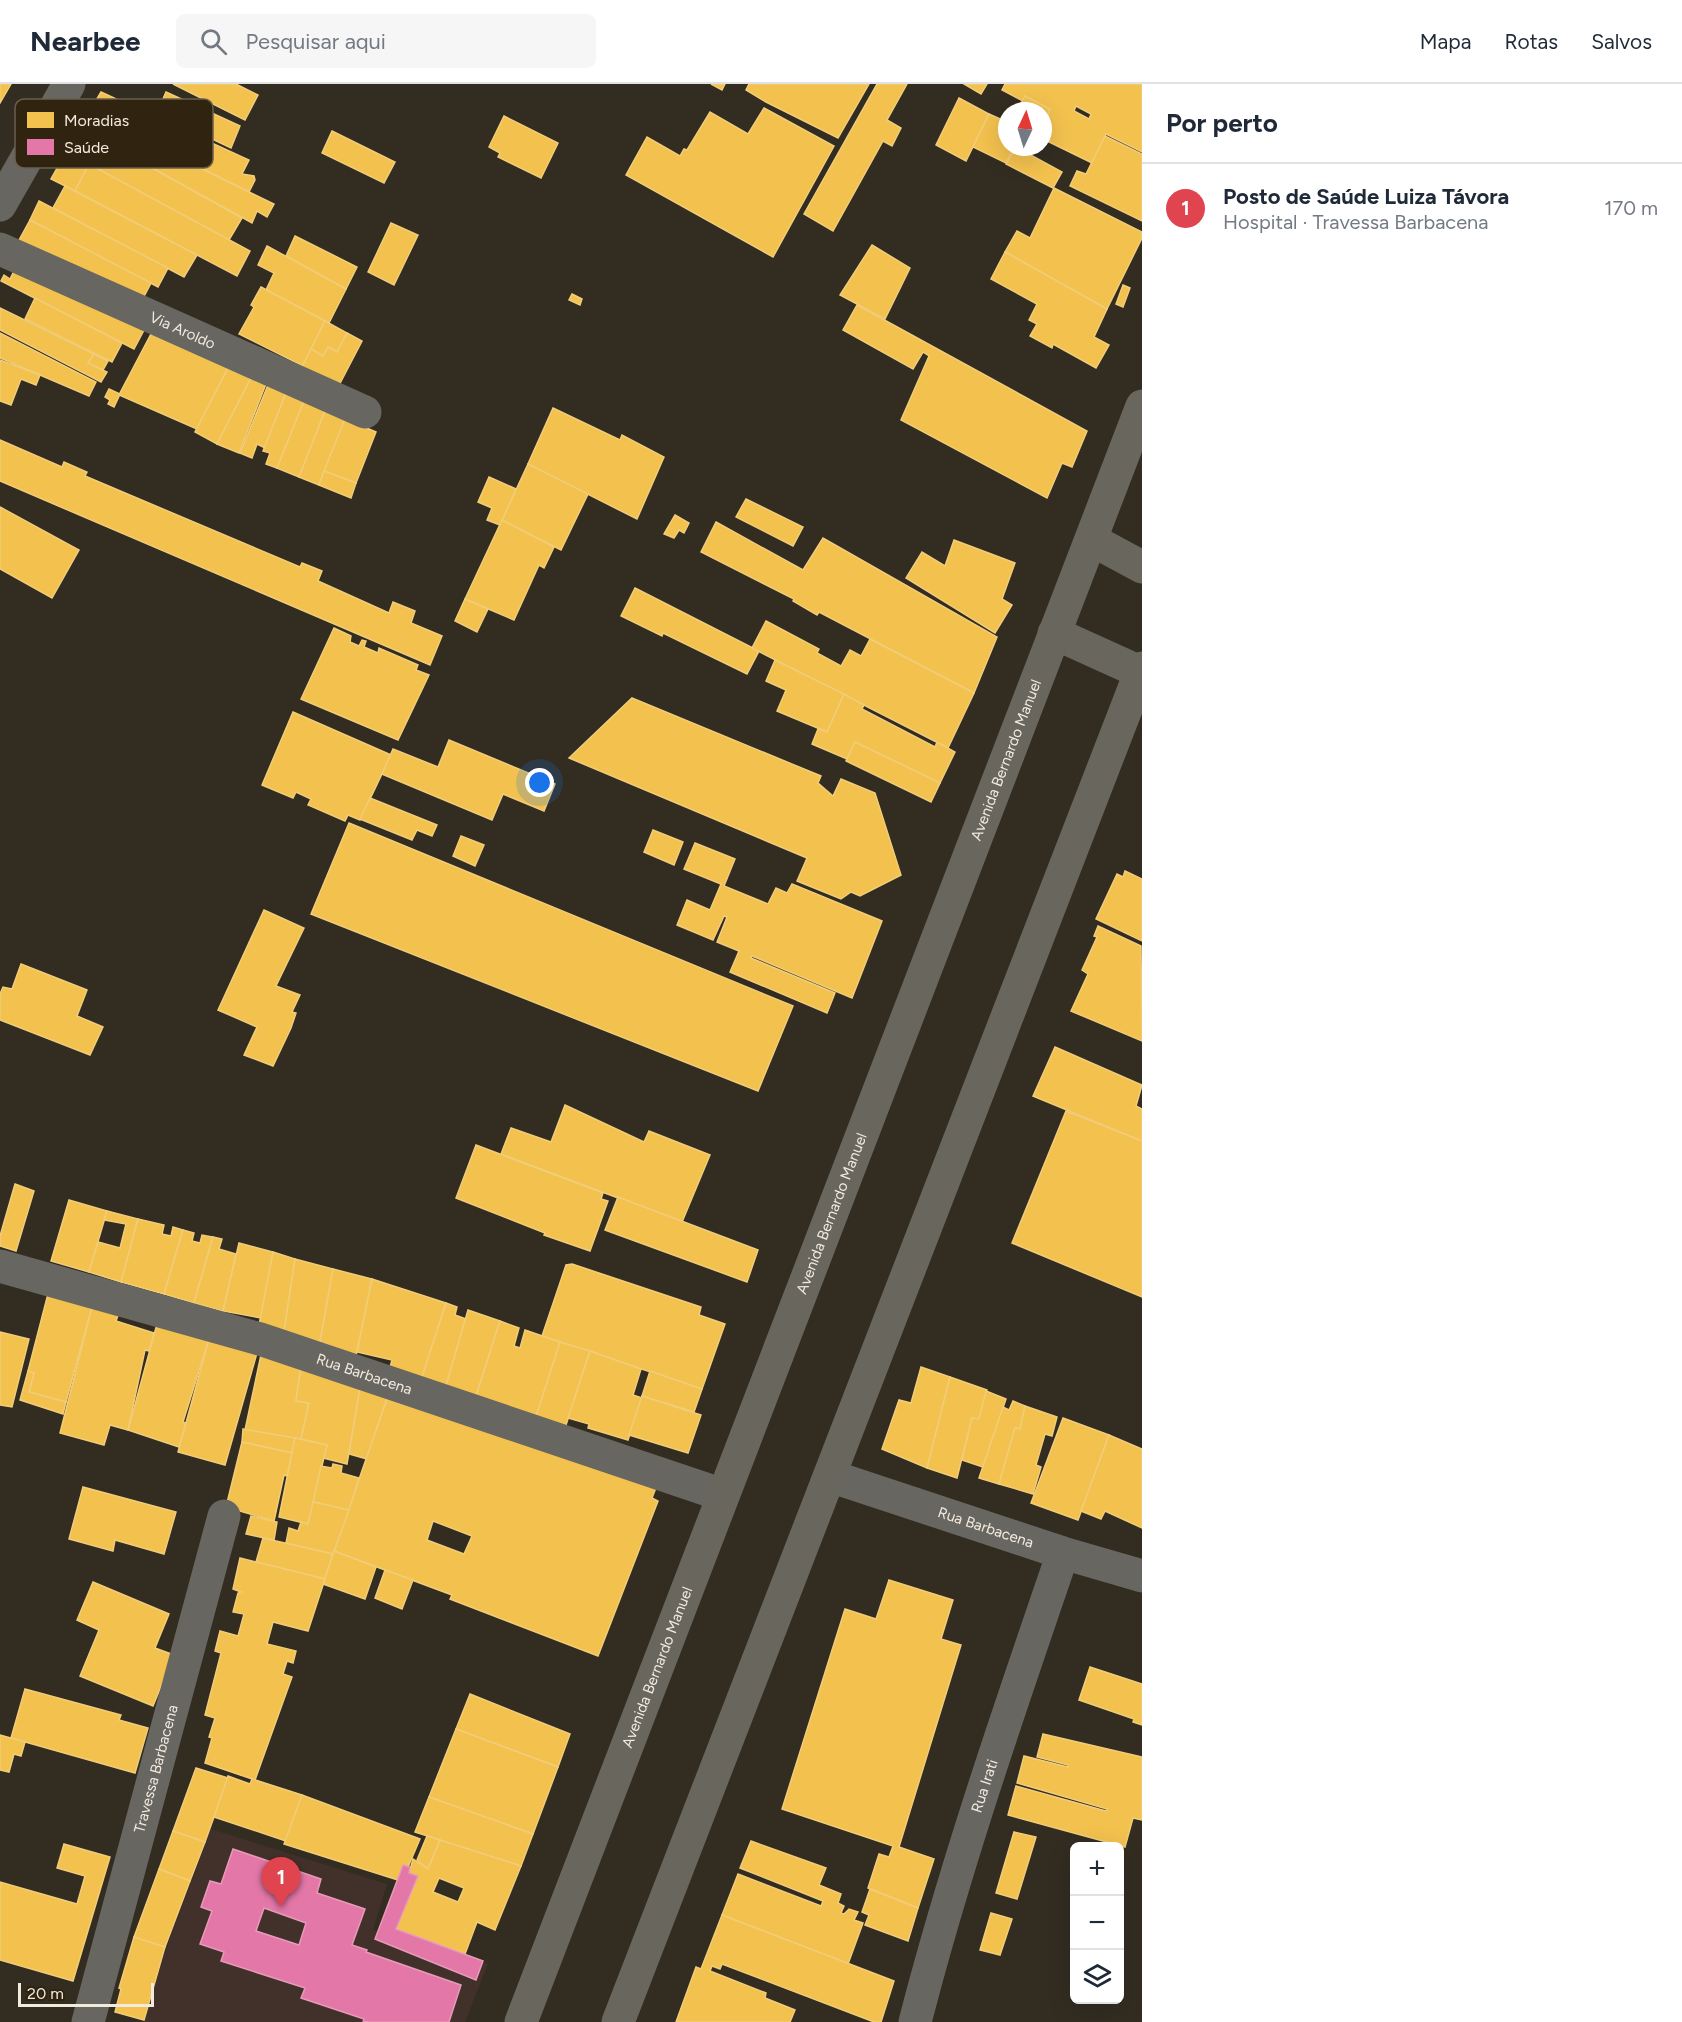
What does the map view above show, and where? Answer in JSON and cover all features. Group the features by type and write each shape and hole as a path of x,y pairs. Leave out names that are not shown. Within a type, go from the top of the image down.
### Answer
{"main road":[{"name":"Avenida Bernardo Manuel","path":"520,2022 868,1124 1142,406"},
{"path":"1092,540 1142,567"},
{"path":"618,2022 1141,670 1054,633"}],"street":[{"path":"60,99 69,84"},
{"path":"0,205 21,168"},
{"name":"Via Aroldo","path":"0,249 365,412"},
{"name":"Rua Barbacena","path":"0,1266 260,1339 723,1496"},
{"name":"Rua Barbacena","path":"830,1476 1063,1553 1142,1576"},
{"name":"Travessa Barbacena","path":"88,2022 224,1516"},
{"name":"Rua Irati","path":"915,2022 934,1946 1001,1736 1063,1553"}],"shaded area":[{"path":"211,1829 387,1884 373,1930 488,1964 465,2022 143,2022 166,1949"}],"building: Moradias":[{"path":"0,84 11,84 0,103"},
{"path":"173,84 236,84 258,95 245,120 213,104 213,99 203,99"},
{"path":"711,84 725,84 722,90"},
{"path":"749,84 869,84 838,138 746,90"},
{"path":"877,84 907,84 887,120 901,128 892,146 883,141 833,231 804,214"},
{"path":"964,84 987,84 981,94"},
{"path":"1005,84 1142,84 1142,152 1106,134 1092,163 1052,143 1052,102 1037,102 1025,96 1023,101 1002,90","holes":["1076,106 1091,114 1089,119 1074,111"]},
{"path":"101,92 116,99 97,99"},
{"path":"166,92 181,99 163,99"},
{"path":"1025,96 1037,102 1022,102"},
{"path":"959,98 989,114 966,161 936,145"},
{"path":"764,108 834,146 773,257 626,175 647,137 680,156 684,149 687,150 710,112 748,134"},
{"path":"213,114 240,126 231,148 213,139"},
{"path":"989,114 998,118 998,156 1010,156 1006,163 973,147"},
{"path":"504,116 558,143 541,178 498,157 500,153 489,147"},
{"path":"332,131 395,162 384,183 322,153"},
{"path":"1105,136 1142,154 1142,221 1070,186 1077,171 1086,174"},
{"path":"213,143 249,160 242,174 254,176 255,180 249,192 200,168 213,168"},
{"path":"1011,156 1033,156 1062,172 1053,188 1006,164"},
{"path":"57,168 87,168 75,191 51,179"},
{"path":"87,168 96,168 250,251 237,276 75,191"},
{"path":"95,168 152,168 242,218 229,240"},
{"path":"152,168 201,168 274,204 267,217 257,211 252,223"},
{"path":"65,186 197,255 184,277 53,208"},
{"path":"1054,188 1142,232 1142,238 1107,309 1005,252 1017,231 1030,238"},
{"path":"39,201 168,268 158,287 30,220"},
{"path":"30,220 151,283 140,304 18,242"},
{"path":"391,223 418,235 394,285 368,272"},
{"path":"295,236 357,267 346,289 286,256"},
{"path":"872,245 910,268 885,319 840,295"},
{"path":"267,246 346,289 329,323 266,290 274,273 258,265"},
{"path":"1005,252 1107,309 1094,337 1109,345 1096,368 1053,344 1052,348 1030,336 1037,324 1029,320 1037,304 991,279"},
{"path":"17,265 144,330 134,349 1,281 4,275 10,279"},
{"path":"1123,285 1130,288 1123,307 1116,304"},
{"path":"261,287 325,321 303,366 239,334 254,307 251,305"},
{"path":"572,294 582,299 580,305 569,300"},
{"path":"35,298 122,343 112,362 25,319"},
{"path":"857,305 1087,431 1072,467 1062,463 1047,498 901,420 929,356 923,352 913,369 843,330"},
{"path":"0,308 94,354 88,363 107,372 101,382 0,330"},
{"path":"325,321 347,333 337,352 328,347 323,356 311,349"},
{"path":"0,333 96,382 89,396 0,358"},
{"path":"347,333 362,341 336,391 300,371 311,349 323,356 328,347 337,352"},
{"path":"151,334 228,368 197,429 119,395"},
{"path":"94,354 108,361 103,370 88,363"},
{"path":"0,360 40,375 36,385 21,379 11,405 0,401"},
{"path":"228,368 251,378 217,444 195,432"},
{"path":"251,378 266,384 239,453 217,444"},
{"path":"268,385 286,393 265,448 257,444 252,458 240,453"},
{"path":"109,389 120,394 114,407 108,404 110,400 105,397"},
{"path":"286,393 304,401 277,468 266,464 270,453 263,451"},
{"path":"304,401 325,411 299,477 277,468"},
{"path":"553,408 620,440 622,435 664,457 637,519 528,464"},
{"path":"325,411 345,419 319,485 299,477"},
{"path":"345,419 376,432 356,483 324,471"},
{"path":"0,440 62,467 64,462 87,472 85,476 300,567 302,563 322,571 318,581 389,613 393,602 415,611 411,623 442,636 430,665 0,481"},
{"path":"528,464 588,494 561,550 502,520"},
{"path":"324,471 356,483 351,498 319,485"},
{"path":"489,477 516,489 500,525 487,520 492,508 478,502"},
{"path":"746,499 803,527 793,546 736,517"},
{"path":"0,507 79,550 52,598 0,569"},
{"path":"675,515 689,523 684,533 679,530 674,538 664,534"},
{"path":"502,520 554,547 544,568 539,565 514,620 465,599"},
{"path":"716,522 803,570 823,538 997,637 974,693 819,612 817,615 793,601 794,599 701,552"},
{"path":"954,540 1015,563 1002,599 1012,605 995,633 906,578 922,552 945,566"},
{"path":"635,588 759,651 747,674 663,633 662,636 621,616"},
{"path":"465,599 488,609 477,632 455,621"},
{"path":"766,621 819,649 817,653 841,666 850,650 861,656 870,639 974,693 948,748 752,648"},
{"path":"334,628 351,636 350,642 359,646 362,640 366,641 364,647 378,653 379,648 418,665 416,670 429,675 398,740 301,699"},
{"path":"775,660 844,694 827,732 777,711 786,690 766,681"},
{"path":"844,694 864,705 862,709 935,747 937,742 955,752 940,783 855,742 847,759 812,744 818,729 827,732"},
{"path":"632,698 821,776 818,783 833,796 841,779 875,793 901,875 860,896 851,892 841,899 797,881 807,858 569,758"},
{"path":"293,712 391,755 360,820 348,815 345,821 308,805 311,799 296,792 293,798 262,785"},
{"path":"449,740 555,784 544,811 503,794 492,820 382,774 393,749 438,767"},
{"path":"855,742 940,783 931,802 846,761"},
{"path":"370,798 437,825 432,836 417,830 412,840 360,819"},
{"path":"349,823 793,1006 758,1091 311,914"},
{"path":"653,830 683,842 674,865 644,852"},
{"path":"461,836 484,845 475,866 453,856"},
{"path":"695,843 735,859 724,886 768,904 776,888 787,893 792,884 882,921 852,998 752,956 751,958 835,993 827,1013 730,972 739,951 717,942 727,917 724,916 713,940 677,925 687,900 710,910 721,884 684,869"},
{"path":"1125,871 1142,879 1142,941 1096,919 1117,874 1123,877"},
{"path":"264,910 304,928 276,986 300,995 292,1012 296,1013 291,1028 273,1066 244,1055 257,1027 218,1010"},
{"path":"1098,926 1141,946 1142,1041 1071,1011 1088,974 1082,970 1097,937 1094,936"},
{"path":"21,964 87,990 77,1016 103,1027 90,1055 0,1020 0,994 3,987 12,989"},
{"path":"1055,1047 1142,1085 1136,1106 1142,1109 1142,1141 1033,1096"},
{"path":"565,1105 644,1142 649,1131 710,1155 682,1222 501,1154 511,1128 551,1142"},
{"path":"1066,1111 1142,1141 1142,1297 1012,1243"},
{"path":"476,1145 603,1193 601,1199 608,1201 590,1251 544,1235 545,1233 456,1198"},
{"path":"15,1184 34,1191 16,1251 0,1246 0,1236"},
{"path":"618,1197 758,1250 747,1282 605,1230"},
{"path":"69,1200 107,1211 89,1272 51,1261"},
{"path":"107,1211 138,1219 121,1282 89,1272 98,1242 120,1248 126,1224 104,1220"},
{"path":"138,1219 164,1225 162,1234 171,1236 173,1227 183,1230 164,1294 121,1282"},
{"path":"183,1230 194,1233 192,1241 200,1243 202,1235 213,1237 194,1303 164,1294"},
{"path":"213,1237 222,1239 219,1249 236,1254 223,1311 194,1303"},
{"path":"239,1243 273,1252 261,1318 223,1311"},
{"path":"273,1252 295,1259 284,1332 259,1325"},
{"path":"295,1259 333,1269 320,1342 284,1332"},
{"path":"572,1264 701,1307 699,1315 725,1324 702,1389 542,1336 566,1265"},
{"path":"333,1269 372,1279 356,1356 320,1342"},
{"path":"372,1279 446,1303 422,1377 390,1367 392,1360 357,1352"},
{"path":"49,1290 93,1303 66,1402 29,1392 34,1373 28,1371"},
{"path":"93,1303 120,1310 116,1321 154,1333 149,1351 145,1350 128,1430 110,1425 104,1445 60,1433"},
{"path":"446,1303 457,1307 455,1315 466,1319 445,1389 422,1377"},
{"path":"468,1310 500,1321 476,1396 445,1389"},
{"path":"500,1321 519,1328 514,1346 520,1348 525,1330 560,1342 536,1417 476,1396"},
{"path":"157,1324 209,1339 183,1422 186,1423 179,1447 128,1430"},
{"path":"0,1332 29,1339 12,1407 0,1405"},
{"path":"209,1339 257,1353 225,1465 178,1452"},
{"path":"560,1342 590,1351 566,1425 536,1417"},
{"path":"262,1350 302,1359 296,1401 309,1403 301,1439 245,1430"},
{"path":"590,1351 641,1369 633,1395 642,1398 628,1440 588,1428 589,1424 568,1418"},
{"path":"302,1359 361,1382 347,1464 323,1458 327,1445 301,1439 309,1403 296,1401"},
{"path":"921,1367 950,1377 927,1468 882,1449 899,1400 911,1403"},
{"path":"28,1371 34,1373 29,1392 66,1402 63,1414 20,1400"},
{"path":"650,1371 702,1389 694,1412 642,1396"},
{"path":"950,1377 987,1390 979,1419 972,1418 957,1478 927,1468"},
{"path":"361,1382 389,1392 367,1459 349,1454"},
{"path":"986,1391 1006,1399 983,1467 962,1460 972,1418 979,1419"},
{"path":"642,1396 701,1415 688,1453 629,1435"},
{"path":"387,1399 657,1485 652,1498 658,1501 598,1656 450,1599 452,1595 334,1551","holes":["433,1521 472,1536 464,1554 427,1540"]},
{"path":"1013,1401 1025,1406 1020,1429 1015,1428 999,1484 979,1478 1003,1407 1009,1410"},
{"path":"1025,1406 1057,1417 1052,1436 1045,1434 1036,1465 1041,1467 1033,1494 999,1484 1015,1428 1020,1429"},
{"path":"1063,1418 1109,1435 1078,1520 1031,1503"},
{"path":"243,1429 295,1438 292,1453 242,1442"},
{"path":"1109,1435 1142,1449 1142,1528 1105,1511 1101,1519 1081,1511"},
{"path":"295,1438 327,1445 308,1524 279,1517"},
{"path":"242,1442 292,1453 287,1476 284,1475 274,1521 226,1507"},
{"path":"333,1464 342,1466 341,1473 359,1478 349,1510 313,1502 321,1466 332,1468"},
{"path":"83,1487 176,1512 164,1554 115,1540 113,1551 69,1539"},
{"path":"313,1502 349,1510 333,1554 286,1543 289,1528 298,1531 301,1522 308,1524"},
{"path":"251,1516 277,1522 274,1540 246,1534"},
{"path":"263,1538 333,1554 325,1579 256,1562"},
{"path":"334,1551 376,1567 365,1599 323,1584"},
{"path":"240,1558 325,1579 308,1631 273,1622 267,1644 296,1651 293,1663 287,1661 283,1674 292,1677 255,1780 205,1763 215,1718 205,1715 221,1653 215,1651 220,1631 238,1636 244,1614 233,1612 238,1593 241,1592 233,1589"},
{"path":"385,1570 413,1580 402,1609 375,1598"},
{"path":"889,1580 953,1600 941,1639 961,1645 899,1847 934,1859 918,1908 868,1888 879,1854 889,1857 893,1846 782,1809 845,1609 876,1619"},
{"path":"93,1582 169,1614 155,1648 174,1655 153,1706 80,1676 99,1630 77,1620"},
{"path":"1090,1667 1142,1684 1142,1725 1133,1722 1134,1719 1079,1700"},
{"path":"25,1689 121,1715 119,1720 148,1728 135,1773 11,1738"},
{"path":"470,1694 570,1734 558,1767 456,1729"},
{"path":"456,1729 558,1767 533,1834 429,1797"},
{"path":"1043,1734 1142,1757 1142,1820 1133,1818 1125,1847 1124,1842 1107,1842 1008,1815 1016,1786 1106,1811 1107,1809 1017,1783 1024,1756 1068,1767 1068,1765 1037,1757"},
{"path":"0,1735 25,1742 21,1756 14,1754 9,1772 0,1770"},
{"path":"196,1768 228,1778 205,1842 173,1831"},
{"path":"228,1776 250,1784 252,1779 302,1795 286,1841 214,1817"},
{"path":"302,1795 420,1839 408,1867 403,1865 398,1880 284,1844"},
{"path":"429,1797 533,1834 521,1866 415,1832"},
{"path":"173,1831 205,1842 190,1881 159,1869"},
{"path":"1014,1832 1036,1837 1017,1899 996,1893"},
{"path":"427,1836 440,1840 428,1869 417,1860"},
{"path":"440,1840 521,1866 495,1930 477,1922 465,1954 396,1929 418,1876 409,1873 413,1859 428,1869","holes":["439,1878 464,1888 458,1902 433,1892"]},
{"path":"751,1841 826,1868 819,1885 841,1894 838,1903 844,1906 841,1913 844,1914 849,1909 858,1912 854,1920 863,1923 848,1964 722,1915 738,1874 821,1906 823,1901 740,1868"},
{"path":"64,1844 110,1857 73,1981 0,1960 0,1882 77,1904 85,1876 57,1868"},
{"path":"159,1869 190,1881 165,1947 134,1937"},
{"path":"870,1889 918,1908 908,1941 865,1925 869,1915 862,1912"},
{"path":"991,1913 1012,1919 1000,1955 980,1950"},
{"path":"722,1915 894,1981 881,2022 874,2022 722,1964 720,1969 712,1966 710,1971 766,1993 765,1998 795,2010 790,2022 676,2022 696,1967 701,1969"},
{"path":"134,1937 165,1947 144,2020 115,2012 121,1989 119,1988"}],"building: Saúde":[{"path":"233,1849 321,1879 317,1893 365,1909 352,1945 461,1985 449,2022 363,2022 364,2019 301,1998 305,1988 221,1961 224,1952 200,1944 212,1911 201,1907 210,1881 221,1884","holes":["264,1908 306,1923 299,1945 256,1931"]},
{"path":"403,1865 410,1867 409,1873 418,1876 396,1929 483,1961 476,1980 375,1939"}],"place":[{"name":"Posto de Saúde Luiza Távora","path":"281,1907"}]}
